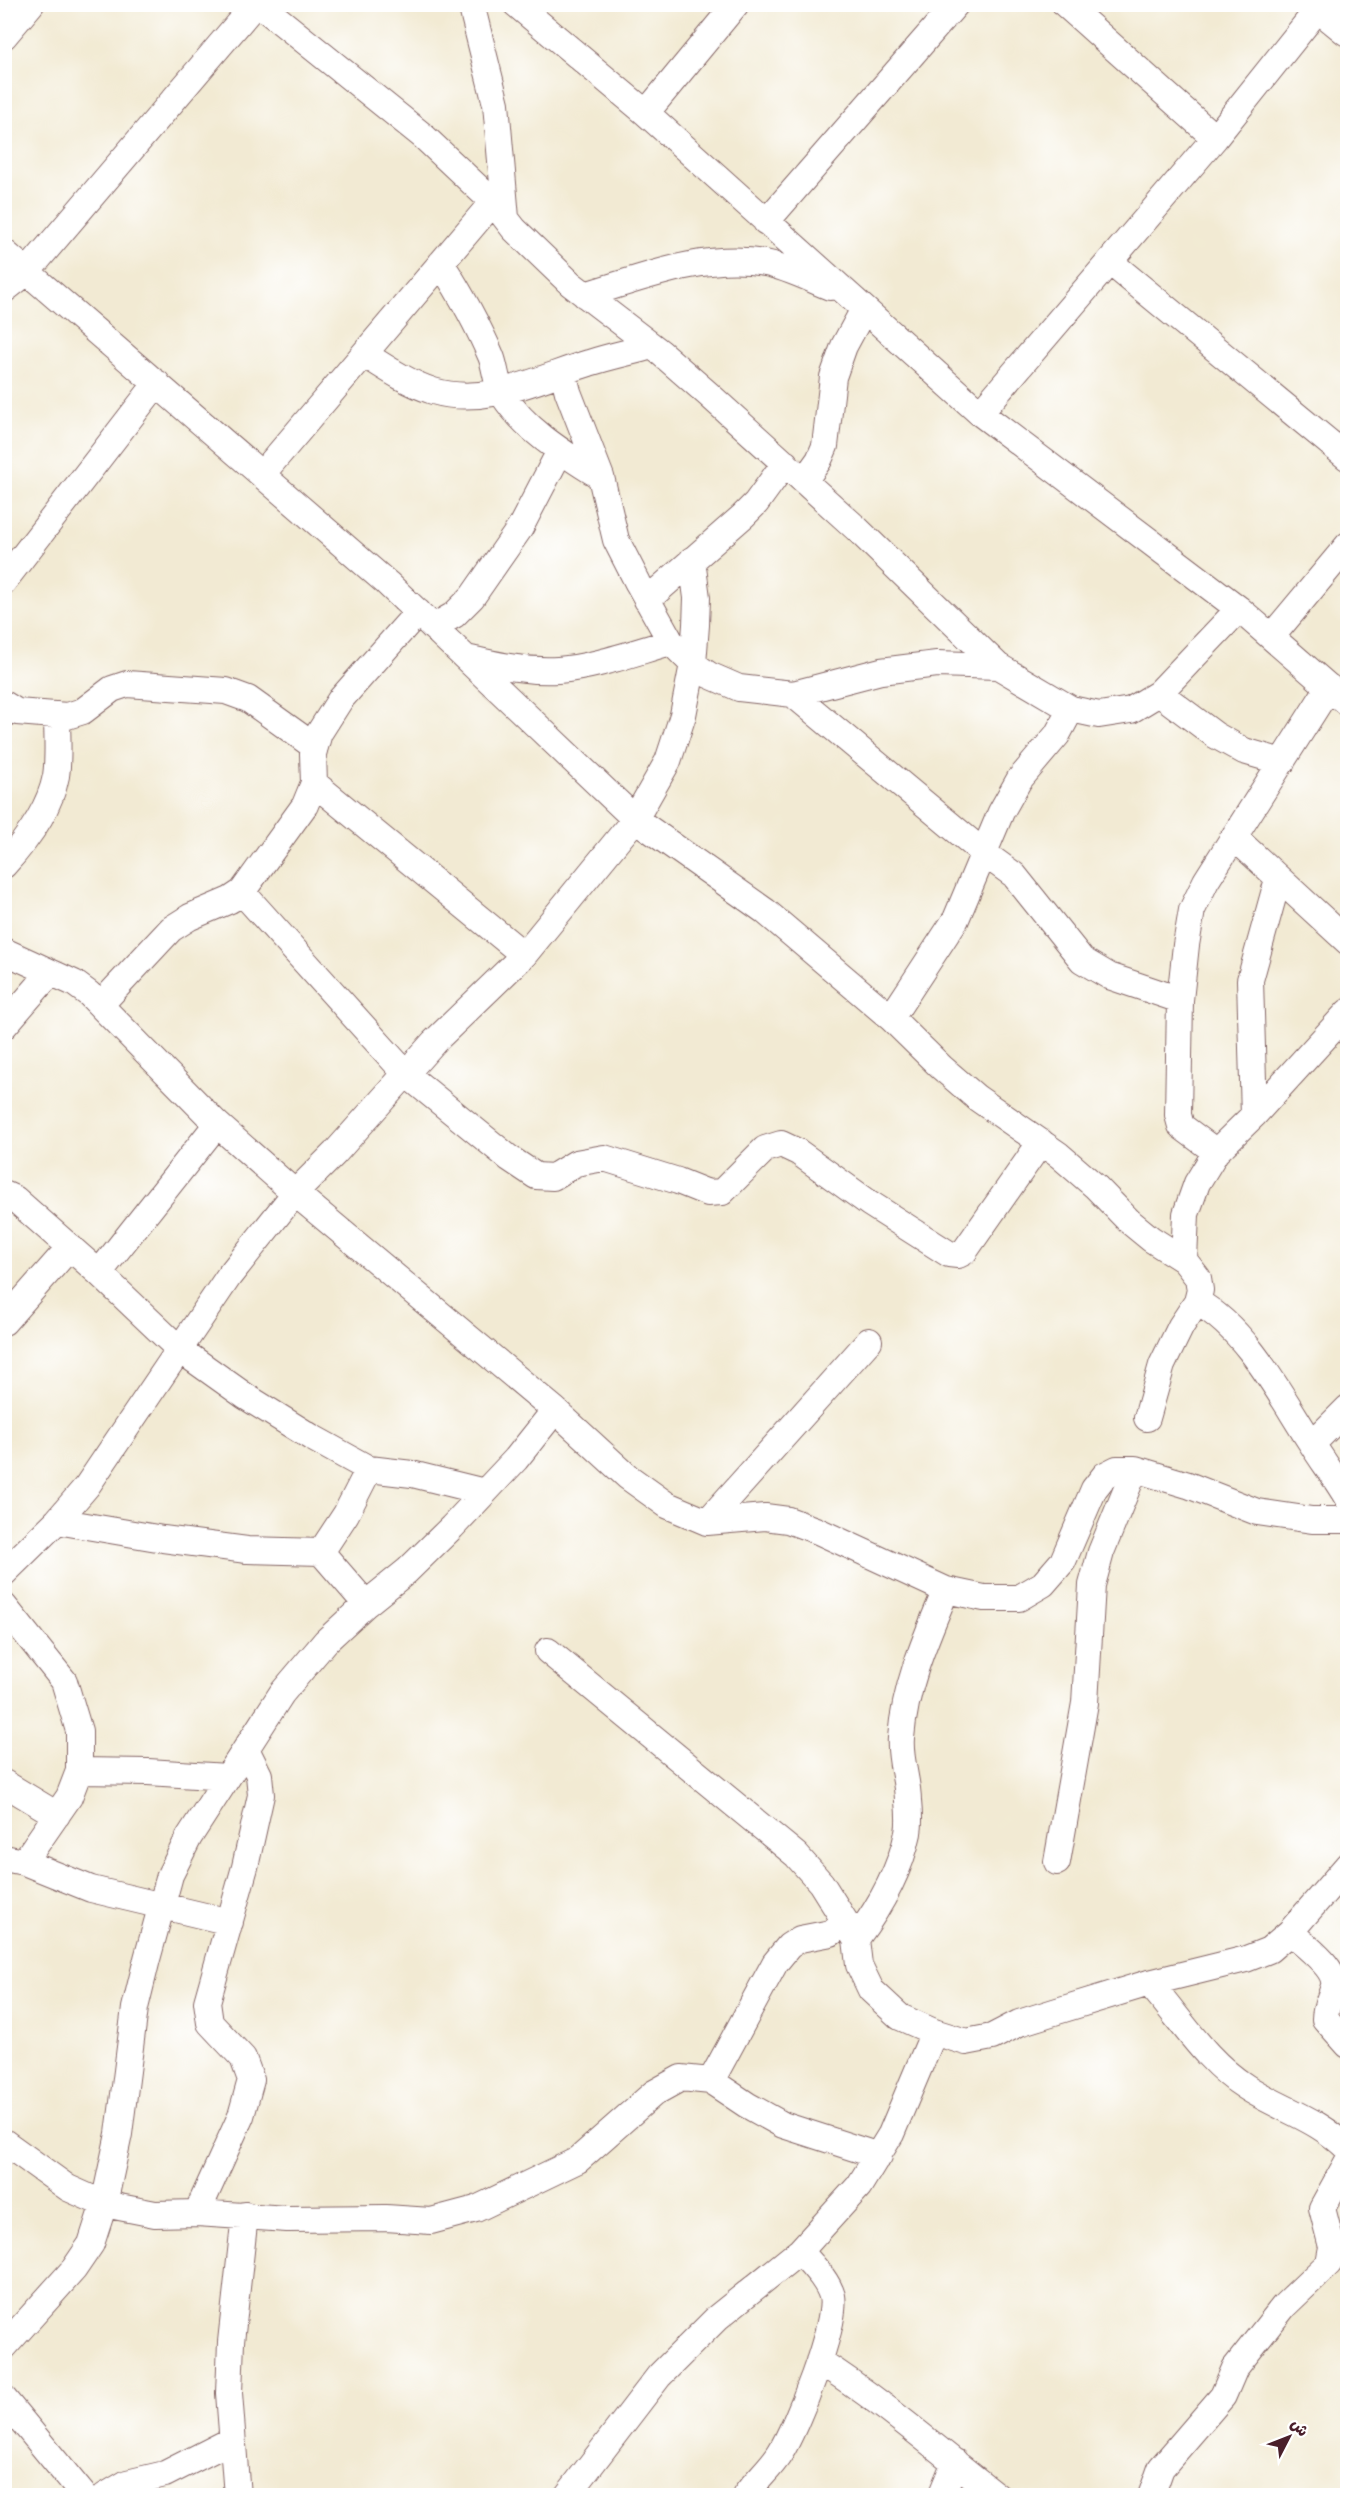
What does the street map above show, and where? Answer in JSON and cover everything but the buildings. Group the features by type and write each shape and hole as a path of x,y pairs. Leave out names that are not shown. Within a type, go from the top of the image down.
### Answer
{"street":[{"path":"6,32 31,4"},
{"path":"4,290 27,272 257,4 423,136 499,210 514,229 585,295 652,346 708,394 857,529 998,666 1071,709 1099,715 1131,710 1159,693 1239,609"},
{"path":"262,474 441,263 499,210 496,104 471,4"},
{"path":"516,4 646,113 981,413 1239,609 1338,696 1282,762 1206,881 1192,910 1180,1000 1178,1115 1181,1126 1216,1152"},
{"path":"646,113 736,4"},
{"path":"766,222 956,4"},
{"path":"1065,4 1215,138"},
{"path":"981,413 1215,138 1320,6 1347,30"},
{"path":"4,252 387,583 635,819 765,911 891,1018 941,1067 977,1098 1041,1142 1096,1187 1129,1221 1151,1239 1184,1260 1198,1278 1200,1290 1197,1302 1181,1326 1162,1365 1147,1418"},
{"path":"585,295 690,265 725,260 766,263 855,301"},
{"path":"1110,261 1347,458"},
{"path":"441,263 469,307 484,338 496,367 501,393 528,425 560,451 601,477"},
{"path":"804,481 819,460 825,446 833,377 844,346 855,301"},
{"path":"364,354 400,377 434,391 462,394 501,393 652,346"},
{"path":"563,372 568,392 601,477 616,540 671,642 693,664 709,675 739,688 793,694 881,671 937,664 998,666"},
{"path":"4,581 157,383"},
{"path":"100,1005 171,929 190,917 230,900 242,892 305,806 314,783 313,754 319,734 340,700 426,619 454,615 472,597 520,528 560,451"},
{"path":"647,600 756,503 785,464"},
{"path":"1272,636 1347,545"},
{"path":"4,1573 57,1521 87,1486 229,1276 295,1193 335,1153 434,1042 524,955 635,819 668,762 683,715 693,664 697,598 692,560"},
{"path":"466,658 510,668 560,670 592,664 671,642"},
{"path":"4,704 17,712 67,716 83,711 112,689 127,684 226,691 248,699 315,747"},
{"path":"1159,693 1215,735 1244,751 1282,762"},
{"path":"793,694 985,854 1014,875 1082,960 1109,976 1180,1000"},
{"path":"891,1018 956,919 1001,812 1019,780 1057,735 1071,709"},
{"path":"4,865 29,834 45,805 56,778 57,715"},
{"path":"314,783 524,955"},
{"path":"1235,838 1347,942"},
{"path":"1254,1115 1250,980 1278,879"},
{"path":"242,892 406,1074 509,1158 536,1176 553,1177 576,1163 604,1158 678,1181 708,1193 722,1192 765,1149 781,1144 798,1152 949,1254 958,1255 964,1252 1041,1142"},
{"path":"4,951 75,983 100,1005 217,1124 295,1193 555,1410 628,1477 667,1505 707,1522 765,1517 788,1520 818,1531 946,1590 984,1598 1019,1599 1043,1584 1063,1561 1094,1489 1105,1475 1117,1469 1135,1469 1188,1485 1257,1512 1312,1520 1347,1520"},
{"path":"4,1026 50,973"},
{"path":"1184,1260 1186,1214 1197,1183 1216,1152 1254,1115 1347,1012"},
{"path":"99,1273 217,1124"},
{"path":"4,1194 15,1199 70,1247 179,1349 245,1396 311,1437 369,1468 412,1474 484,1492"},
{"path":"4,1323 70,1247"},
{"path":"1197,1302 1213,1311 1231,1328 1284,1399 1347,1498"},
{"path":"707,1522 869,1341"},
{"path":"1312,1444 1347,1408"},
{"path":"4,2347 75,2269 91,2244 104,2204 119,2134 135,2008 170,1875 189,1837 227,1777 247,1751 282,1693 326,1641 366,1604 407,1571 516,1459 555,1410"},
{"path":"321,1552 346,1514 369,1468"},
{"path":"1057,1862 1085,1703 1092,1585 1101,1552 1135,1469"},
{"path":"57,1521 247,1550 321,1552 366,1604"},
{"path":"711,2080 775,1963 789,1946 800,1939 851,1930 877,1910 893,1876 909,1832 908,1798 900,1740 906,1697 919,1655 946,1590"},
{"path":"4,1606 64,1681 79,1731 78,1771 69,1797 57,1815 14,1860 91,1889 162,1908 230,1922"},
{"path":"548,1651 796,1855 821,1883 851,1930 859,1965 871,1990 900,2017 934,2032 966,2042 992,2037 1019,2023 1149,1983 1246,1959 1269,1950 1290,1932 1347,1865"},
{"path":"197,2213 241,2116 251,2080 243,2058 210,2023 207,2002 245,1867 261,1795 259,1775 247,1751"},
{"path":"78,1771 148,1772 227,1777"},
{"path":"4,1783 57,1815"},
{"path":"1290,1932 1332,1972 1334,1984 1325,2007 1325,2019 1347,2045"},
{"path":"1149,1983 1206,2055 1221,2068 1245,2086 1318,2124 1335,2136 1347,2149"},
{"path":"567,2496 659,2376 718,2317 800,2251 859,2187 879,2156 934,2032"},
{"path":"4,2142 68,2188 104,2204 155,2214 197,2213 287,2219 386,2218 431,2221 476,2209 578,2160 654,2093 681,2078 711,2080 747,2105 783,2125 879,2156"},
{"path":"1151,2496 1161,2468 1205,2419 1222,2396 1235,2368 1284,2306 1329,2263 1332,2247 1322,2208 1347,2161"},
{"path":"237,2496 228,2393 231,2342 245,2215"},
{"path":"745,2496 780,2454 801,2410 819,2361 830,2319 832,2297 820,2274 800,2251"},
{"path":"819,2361 859,2387 997,2496"},
{"path":"4,2399 84,2496"},
{"path":"105,2496 126,2483 165,2474 232,2440"},
{"path":"941,2496 955,2462"}]}
